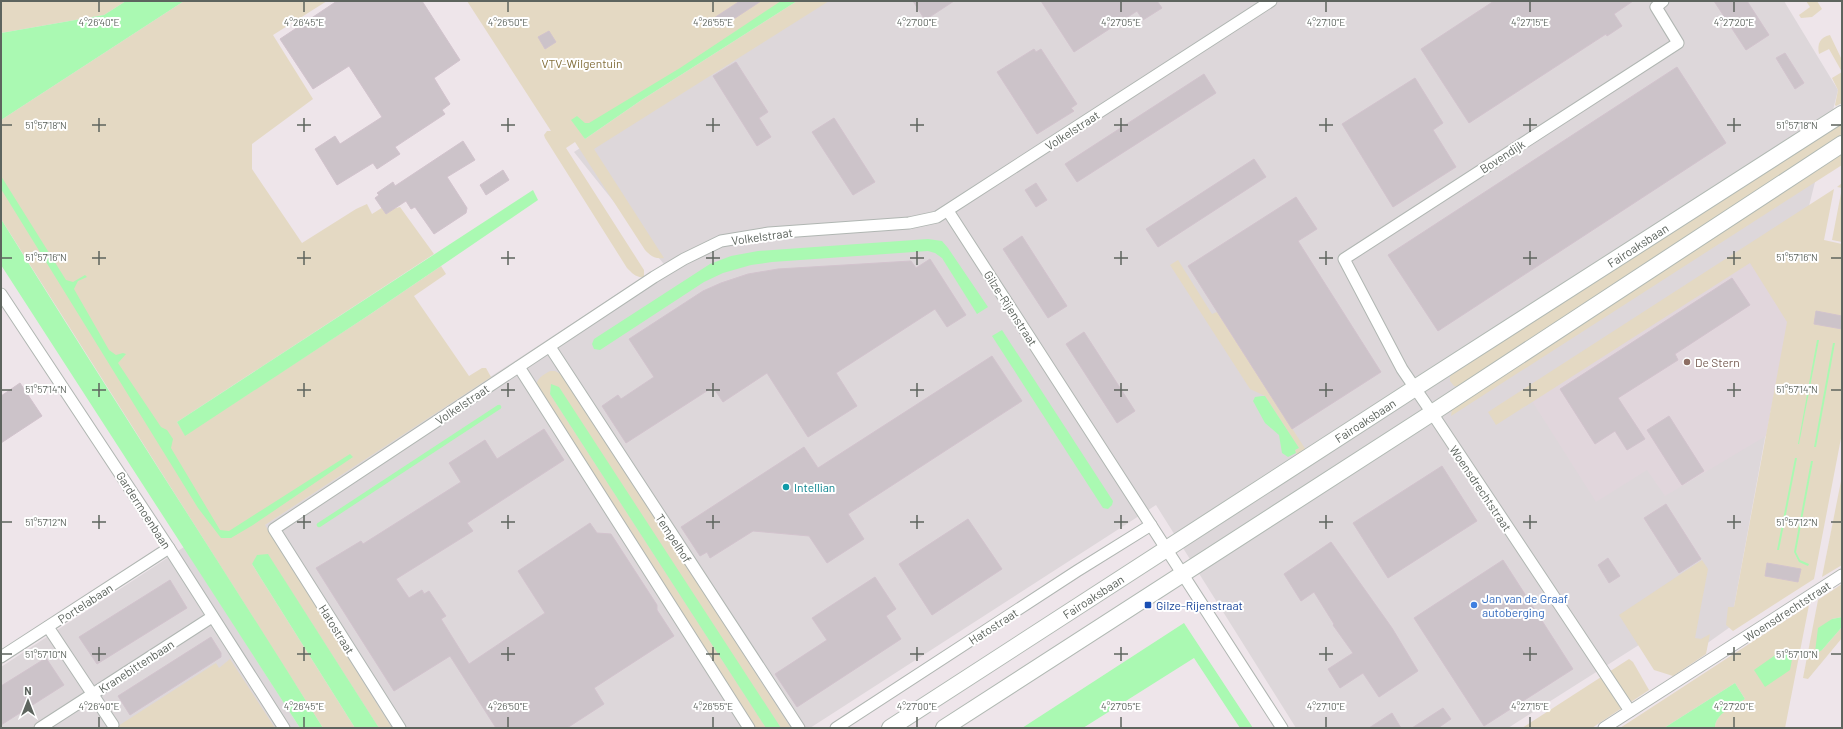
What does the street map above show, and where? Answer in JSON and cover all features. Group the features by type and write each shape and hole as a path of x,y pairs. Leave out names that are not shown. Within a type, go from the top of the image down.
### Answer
{"main road":[{"name":"Fairoaksbaan","path":"890,728 1166,548 1842,114"},
{"path":"944,728 1432,413 1842,144"}],"street":[{"name":"Volkelstraat","path":"274,529 654,277 684,259 721,241 769,233 910,223 937,217 1271,1"},
{"name":"Bovendijk","path":"1344,259 1678,43 1656,7 1663,1"},
{"name":"Gilze-Rijenstraat","path":"948,211 1282,728"},
{"name":"Woensdrechtstraat","path":"1344,259 1402,369 1630,711"},
{"name":"Gardermoenbaan","path":"1,294 169,548 284,728"},
{"name":"Tempelhof","path":"550,347 799,728"},
{"path":"519,367 749,728"},
{"name":"Hatostraat","path":"836,728 1077,571 1151,525"},
{"name":"Hatostraat","path":"274,529 400,728"},
{"name":"Portelabaan","path":"1,657 169,548"},
{"name":"Woensdrechtstraat","path":"1604,728 1842,575"},
{"name":"Kranebittenbaan","path":"40,728 212,616"},
{"path":"48,627 113,725"}],"shaded area":[{"path":"126,1 184,1 1,120 1,33 104,15"},
{"path":"781,1 797,1 640,101 585,139 571,120 577,116 585,123 589,123 680,68"},
{"path":"808,1 1784,1 1838,90 1803,230 1734,607 1747,615 1678,664 1661,631 1508,728 1296,728 1156,505 810,728 379,728 254,532 623,290 644,277 667,268 574,152"},
{"path":"1,176 66,280 73,282 85,275 87,277 78,281 74,289 109,350 116,355 123,353 126,354 118,363 161,427 167,430 173,439 171,448 220,530 229,531 350,454 353,457 253,525 231,538 221,538 198,508 1,189"},
{"path":"533,190 538,200 369,315 185,436 177,422"},
{"path":"1,219 323,728 300,728 1,265"},
{"path":"928,239 942,241 988,307 977,314 942,258 935,253 928,251 772,262 751,265 723,273 704,282 600,350 594,349 592,344 594,339 710,264 731,256 758,251"},
{"name":"De Stern","path":"1750,262 1788,322 1766,436 1665,496 1647,470 1596,502 1532,401"},
{"path":"1002,330 1113,501 1112,505 1108,509 1103,508 992,336"},
{"path":"1817,340 1819,340 1798,444"},
{"path":"1833,343 1835,343 1816,447 1814,447"},
{"path":"551,384 559,387 781,728 766,728 550,394"},
{"path":"1265,396 1299,448 1295,450 1296,453 1288,457 1282,453 1279,435 1265,423 1253,401 1255,397"},
{"path":"1795,458 1797,458 1779,550 1777,550"},
{"path":"1811,461 1813,461 1796,552 1800,560 1809,564 1808,566 1799,562 1794,552"},
{"path":"184,547 300,728 1,728 1,667"},
{"path":"268,554 379,728 355,728 252,564 257,555"},
{"path":"1842,617 1842,627 1822,650 1817,653 1815,652 1818,628 1832,619"},
{"path":"1184,623 1253,728 1240,728 1194,658 1083,728 1022,728"},
{"path":"1784,649 1788,649 1793,654 1790,670 1765,687 1754,670"},
{"path":"1735,683 1745,699 1722,714 1718,718 1715,728 1664,728"}],"green space":[{"path":"1,1 126,1 104,15 1,33"},
{"path":"184,1 327,1 273,35 313,99 252,144 252,169 302,243 356,209 367,204 372,214 388,204 392,209 400,207 434,254 177,422 185,435 369,315 441,266 446,274 414,296 469,376 482,368 486,368 491,377 265,525 392,728 379,728 268,555 252,564 355,728 323,728 1,219 1,120"},
{"name":"VTV-Wilgentuin","path":"467,1 792,1 584,136 585,139 640,101 797,1 829,1 594,149 664,258 654,257 645,250 575,142 566,148 644,270 644,277 639,277 634,275 627,268 545,138 544,135 547,131 551,131"},
{"path":"1806,1 1817,1 1822,9 1812,17 1801,18 1799,15 1810,7"},
{"path":"1830,35 1842,60 1842,72 1829,49 1819,54 1818,47 1820,42 1824,37"},
{"path":"1842,72 1842,103 1836,106 1838,90 1832,78"},
{"path":"1842,119 1842,140 1458,387 1454,386 1450,381 1450,372"},
{"path":"1842,151 1842,165 1451,416 1453,404"},
{"path":"1842,183 1842,188 1837,187"},
{"path":"1842,188 1842,242 1832,240"},
{"path":"1834,189 1824,240 1842,244 1842,433 1814,579 1733,631 1726,625 1728,607 1734,607 1787,322 1750,263 1496,425 1488,412"},
{"path":"1178,260 1212,314 1217,312 1306,450 1298,456 1295,451 1299,448 1265,396 1250,389 1170,265"},
{"path":"550,371 555,371 564,376 791,728 781,728 551,384 550,394 766,728 755,728 538,391 536,384 537,382 541,377"},
{"path":"1842,476 1842,565 1822,577"},
{"path":"1702,560 1708,569 1695,638 1701,639 1710,634 1706,654 1673,676 1654,670 1619,615"},
{"path":"1842,584 1842,617 1832,619 1822,650 1842,627 1842,638 1808,679 1803,678 1818,600"},
{"path":"1809,605 1785,728 1715,728 1718,718 1726,710 1745,699 1735,683 1664,728 1620,728"},
{"path":"230,659 275,728 115,728 216,663 219,668"},
{"path":"1629,659 1633,662 1649,690 1592,728 1522,728"}],"building":[{"path":"337,1 422,1 460,60 434,78 450,104 442,110 445,114 395,147 400,154 377,169 373,163 337,185 315,149 335,136 340,144 382,117 349,66 313,89 280,39"},
{"path":"740,1 761,1 720,28 714,18"},
{"path":"913,1 954,1 925,20"},
{"path":"1041,1 1157,1 1162,8 1143,20 1137,11 1074,52"},
{"path":"1494,1 1633,1 1614,14 1622,26 1607,36 1606,34 1469,123 1421,49"},
{"path":"1714,1 1747,1 1769,35 1746,50"},
{"path":"549,31 556,42 545,49 538,37"},
{"path":"1034,49 1036,52 1041,49 1077,104 1071,108 1074,111 1037,134 997,72"},
{"path":"1785,53 1804,83 1795,89 1776,58"},
{"path":"736,62 768,112 759,118 771,137 757,146 713,76"},
{"path":"1677,67 1726,143 1438,331 1388,255"},
{"path":"1204,74 1216,93 1077,182 1065,164"},
{"path":"1415,78 1443,123 1433,130 1456,167 1393,207 1342,124"},
{"path":"834,118 875,182 853,195 812,132"},
{"path":"463,141 475,160 447,177 467,208 466,213 434,234 415,207 411,209 406,201 386,214 375,198 379,195 377,193 393,182 395,186"},
{"path":"1254,159 1266,177 1158,247 1146,229"},
{"path":"503,170 509,180 486,195 480,185"},
{"path":"1036,183 1047,200 1036,207 1025,190"},
{"path":"1296,197 1317,229 1298,241 1381,372 1292,429 1188,266"},
{"path":"1022,236 1067,306 1048,318 1003,249"},
{"path":"930,259 966,315 947,327 935,309 836,373 857,406 808,437 767,373 723,402 713,387 626,443 602,406 618,395 621,399 654,377 629,339 703,291 748,274 778,269 911,261 916,268"},
{"name":"De Stern","path":"1732,278 1750,305 1675,354 1678,360 1618,398 1645,439 1627,450 1615,431 1595,444 1560,389"},
{"path":"1816,311 1842,316 1842,329 1814,324"},
{"path":"1084,332 1135,411 1117,423 1066,344"},
{"path":"992,356 1022,401 848,514 864,539 827,563 809,536 753,531 710,558 707,552 700,556 681,527 804,447 818,468"},
{"path":"20,383 42,416 1,443 1,396"},
{"path":"1669,416 1704,471 1682,485 1647,430"},
{"path":"544,429 564,460 467,523 473,531 396,579 409,598 422,590 424,594 429,591 446,616 441,619 469,664 545,613 518,571 590,523 597,533 611,534 657,605 657,610 674,636 594,688 604,704 567,728 496,728 450,656 394,691 316,568 361,541 363,544 461,482 449,463 485,440 497,459"},
{"path":"1442,466 1477,521 1388,578 1353,523"},
{"path":"1666,504 1701,559 1679,573 1644,518"},
{"path":"968,519 1002,569 932,615 899,564"},
{"path":"1331,542 1392,628 1418,671 1379,697 1363,673 1340,688 1328,669 1353,653 1333,625 1334,624 1314,592 1301,601 1284,574"},
{"path":"1608,558 1620,576 1609,583 1598,565"},
{"path":"1503,560 1573,669 1484,726 1414,618"},
{"path":"1767,563 1801,569 1798,582 1765,576"},
{"path":"875,577 896,609 886,616 901,639 797,707 775,674 827,640 812,618"},
{"path":"170,580 187,608 97,664 79,637"},
{"path":"211,637 221,653 221,657 130,715 118,696"},
{"path":"46,658 64,685 1,725 1,686"},
{"path":"1443,708 1451,719 1438,728 1412,728"},
{"path":"1392,713 1401,728 1369,728"}],"waterway":[{"path":"319,525 499,407"}],"place":[{"name":"De Stern","path":"1687,362"},
{"name":"Intellian","path":"786,487"},
{"name":"Gilze-Rijenstraat","path":"1148,605"},
{"name":"Jan van de Graaf autoberging","path":"1474,605"}]}
